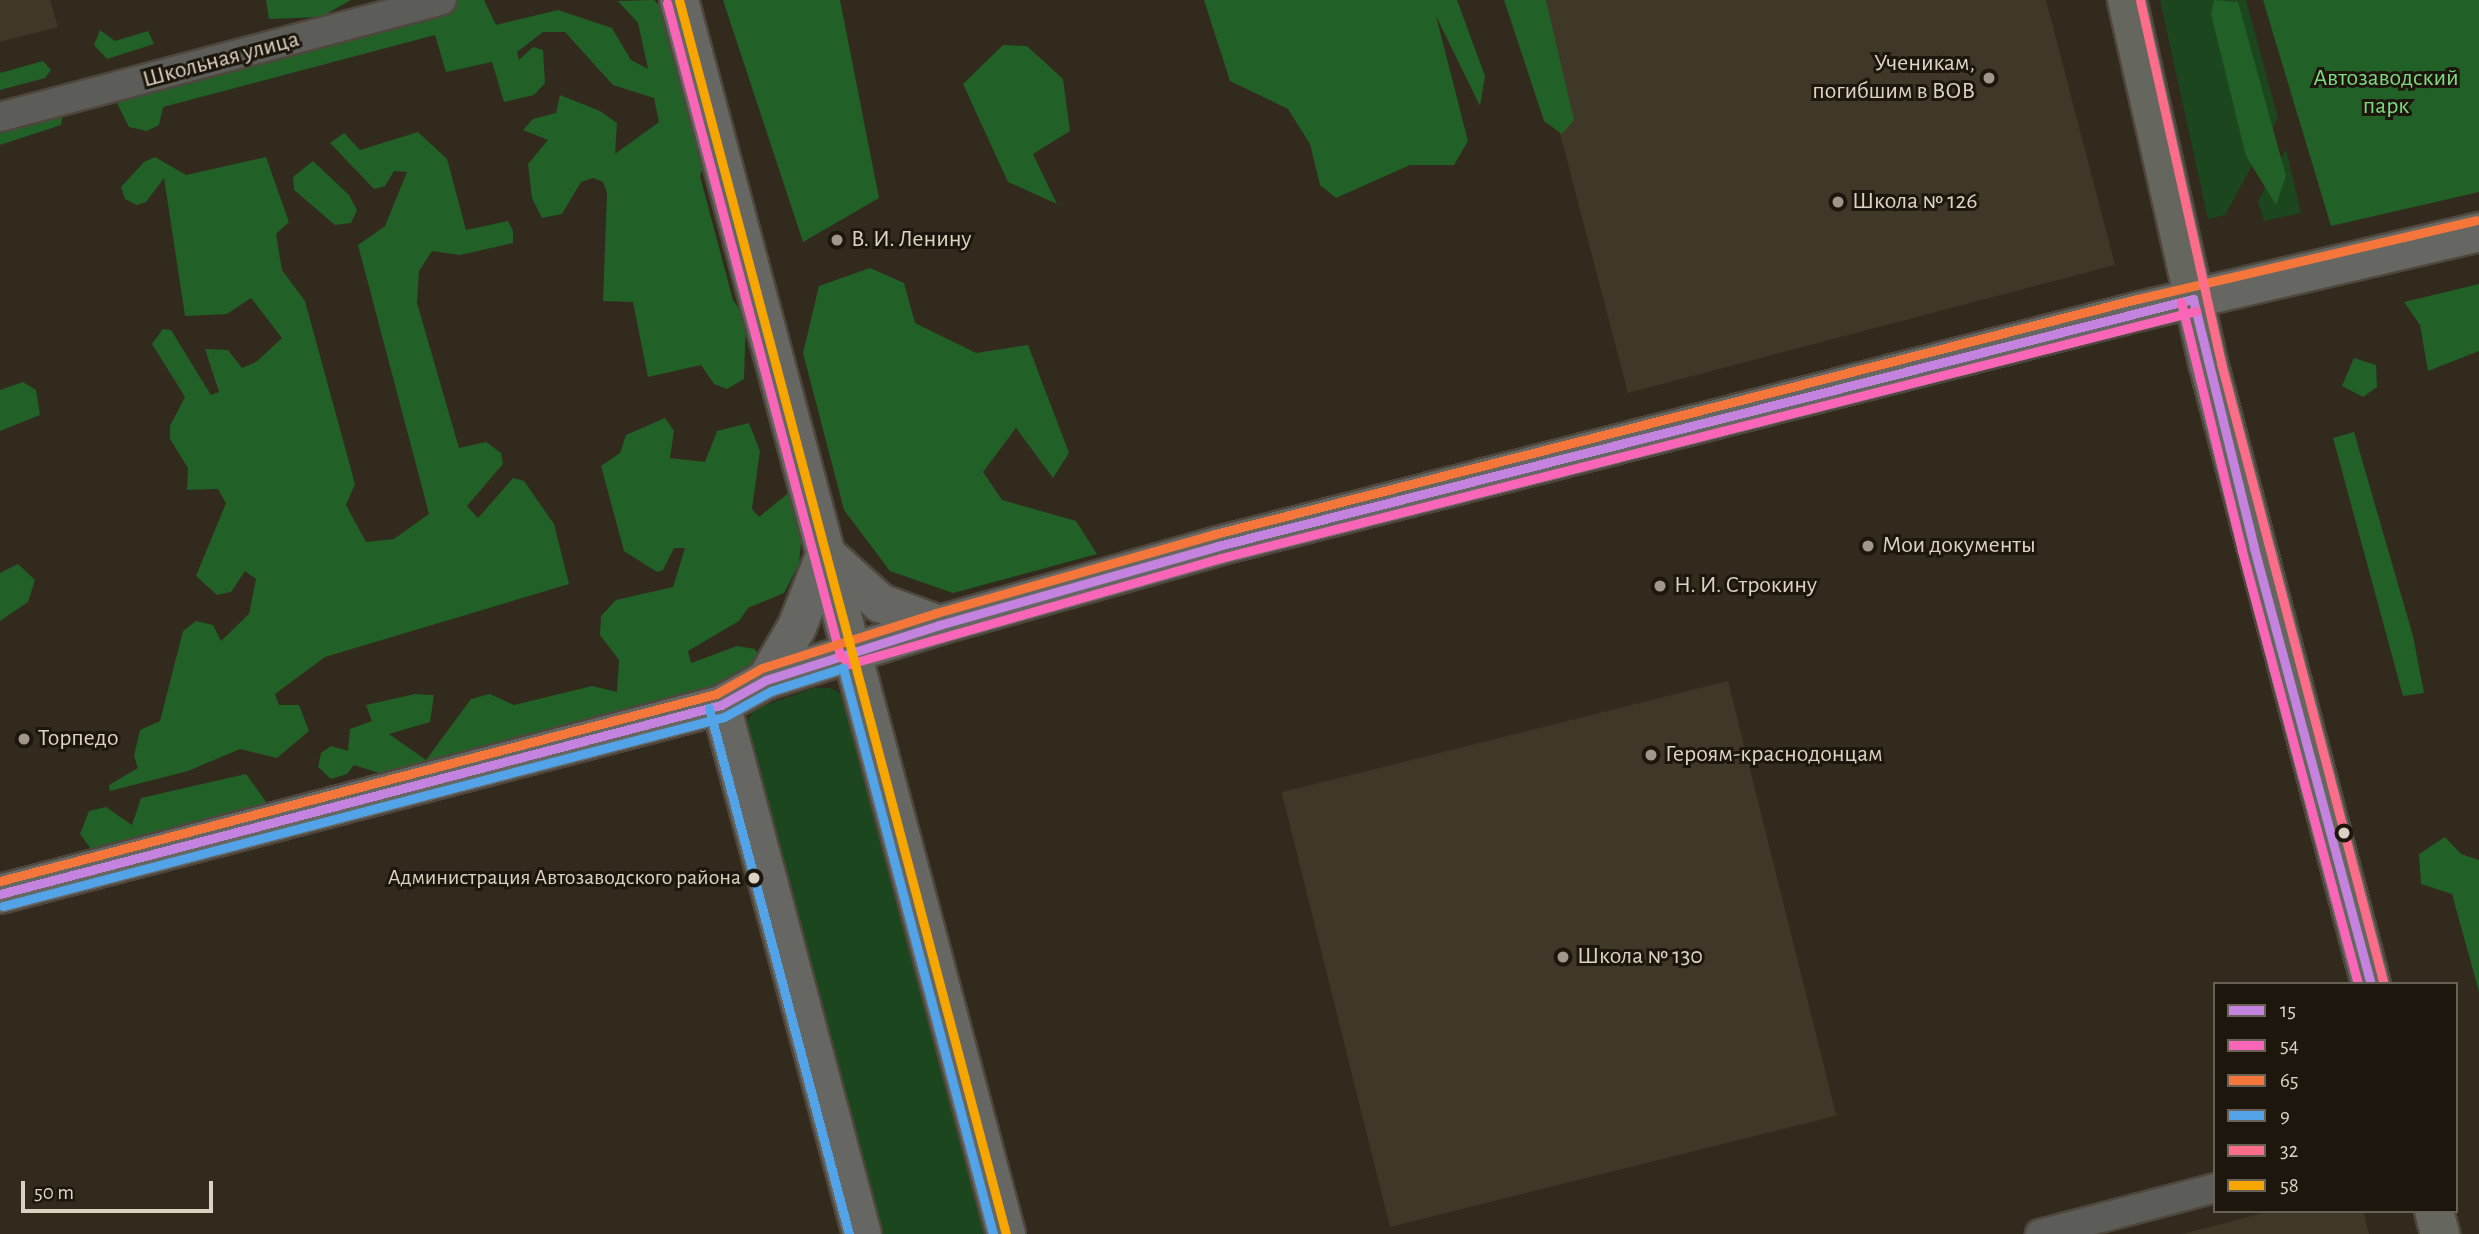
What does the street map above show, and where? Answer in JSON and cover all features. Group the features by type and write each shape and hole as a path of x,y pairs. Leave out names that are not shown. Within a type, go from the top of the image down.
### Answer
{"main road":[{"path":"679,0 1006,1234"},
{"path":"2127,0 2193,299 2254,548 2370,982"},
{"path":"0,894 721,705 766,680 939,625 1381,504 2193,299 2479,232"},
{"path":"825,553 880,603 939,625"},
{"path":"766,680 797,627 825,553"},
{"path":"721,705 862,1234"},
{"path":"2435,1213 2440,1234"}],"street":[{"name":"Школьная улица","path":"0,117 442,0"},
{"path":"2040,1234 2213,1189"}],"shaded area":[{"path":"0,0 50,0 58,27 0,42"},
{"name":"Школа № 126","path":"1525,0 2046,0 2115,265 1628,393"},
{"name":"Школа № 130","path":"1728,681 1836,1116 1390,1227 1282,792"},
{"path":"2263,1213 2364,1213 2369,1234 2182,1234"}],"green space":[{"path":"266,0 351,0 321,17 269,19"},
{"path":"447,0 484,0 496,25 558,10 612,28 631,60 648,69 638,23 618,1 654,0 659,5 704,164 700,176 733,300 746,319 744,379 727,389 714,384 701,365 648,377 633,302 603,301 607,193 603,182 593,178 581,182 562,214 542,218 532,198 528,164 548,140 523,130 533,119 556,113 560,95 600,111 617,123 615,154 659,122 654,98 613,85 565,32 543,32 517,52 519,60 533,47 543,50 545,83 534,95 504,102 492,62 446,72 435,35 163,107 159,125 147,131 129,127 114,97"},
{"path":"723,0 840,0 879,198 803,242"},
{"path":"1204,0 1457,0 1485,76 1480,106 1436,16 1468,141 1454,165 1410,165 1336,198 1320,185 1310,144 1288,109 1230,81"},
{"path":"1504,0 1546,0 1574,120 1562,134 1544,121"},
{"path":"2160,0 2246,0 2278,118 2225,215 2208,219"},
{"path":"2214,0 2238,2 2286,176 2276,205 2246,156 2211,14"},
{"name":"Автозаводский парк","path":"2263,0 2479,0 2479,192 2331,226"},
{"path":"100,30 115,41 148,31 154,44 107,59 94,45"},
{"path":"1003,45 1027,46 1063,79 1070,131 1033,154 1057,204 1008,182 963,84"},
{"path":"43,61 51,70 45,78 0,90 0,73"},
{"path":"48,88 64,108 61,125 0,145 0,101"},
{"path":"418,132 447,159 466,230 508,221 513,231 513,243 460,255 432,251 419,271 417,303 459,448 486,442 501,453 503,464 467,506 478,518 513,478 524,481 554,524 569,584 325,657 275,694 279,705 299,705 309,731 277,758 240,749 188,771 110,791 109,785 138,768 134,756 140,730 160,721 183,631 196,621 213,625 221,641 249,614 256,579 245,571 231,592 217,595 196,576 226,503 218,489 187,490 188,468 170,439 170,426 185,397 152,344 163,329 171,330 211,395 219,392 205,349 228,350 242,368 256,362 282,338 251,298 227,314 185,316 164,178 146,202 137,205 125,199 121,187 144,162 155,157 186,175 266,157 289,222 276,234 282,270 305,301 355,484 346,505 366,542 394,539 429,514 358,245 385,226 407,172 394,171 385,186 374,189 330,143 344,133 360,150"},
{"path":"2286,149 2301,213 2264,221 2258,201"},
{"path":"313,161 349,195 357,210 351,223 335,225 294,190 293,177"},
{"path":"870,268 904,283 915,323 976,353 1028,345 1069,453 1053,478 1016,428 983,472 1002,500 1076,521 1097,554 953,593 890,571 844,510 803,353 819,286"},
{"path":"2479,284 2479,351 2428,371 2420,325 2404,302"},
{"path":"2354,358 2376,365 2377,387 2363,397 2342,386"},
{"path":"23,382 36,390 40,415 0,431 0,390"},
{"path":"665,418 674,431 670,458 705,462 717,431 749,423 760,451 752,509 759,517 792,490 803,521 799,564 784,593 748,608 739,621 688,651 691,663 737,646 755,649 763,662 712,697 686,693 666,708 395,778 354,765 347,774 331,779 318,767 321,753 331,746 348,751 350,729 372,721 366,705 415,694 434,695 430,722 389,734 426,760 471,699 490,694 514,705 592,686 617,692 619,660 600,635 601,616 616,600 673,587 685,548 674,548 663,570 657,572 624,551 601,466 620,453 626,435"},
{"path":"2354,432 2413,636 2424,693 2403,696 2333,438"},
{"path":"18,564 35,580 28,602 0,621 0,573"},
{"path":"814,688 830,688 847,696 993,1234 876,1234 746,743 747,722 755,709"},
{"path":"246,774 267,803 91,849 80,834 89,811 106,807 132,825 141,798"},
{"path":"2445,837 2461,854 2479,860 2479,992 2452,894 2421,884 2419,854"}],"transit line":[{"name":"58","path":"679,0 1006,1234"},
{"name":"32","path":"2140,0 2221,363 2383,981"},
{"name":"54","path":"667,3 840,655 849,664 1221,558 2196,311"},
{"name":"65","path":"0,881 716,694 762,668 936,613 1215,534 2137,299 2476,220"},
{"name":"15","path":"2193,299 2254,548 2370,982"},
{"name":"15","path":"0,894 721,705 766,680 939,625 1218,546 2193,299"},
{"name":"54","path":"2181,302 2242,551 2357,982"},
{"name":"9","path":"3,906 724,717 771,691 843,668 993,1234"},
{"name":"9","path":"709,708 849,1234"}],"place":[{"name":"Ученикам, погибшим в ВОВ","path":"1989,78"},
{"name":"Школа № 126","path":"1838,202"},
{"name":"В. И. Ленину","path":"837,240"},
{"name":"Мои документы","path":"1868,546"},
{"name":"Н. И. Строкину","path":"1660,586"},
{"name":"Торпедо","path":"24,739"},
{"name":"Героям-краснодонцам","path":"1651,755"},
{"name":"Администрация Автозаводского района","path":"754,878"},
{"name":"Школа № 130","path":"1563,957"}]}
